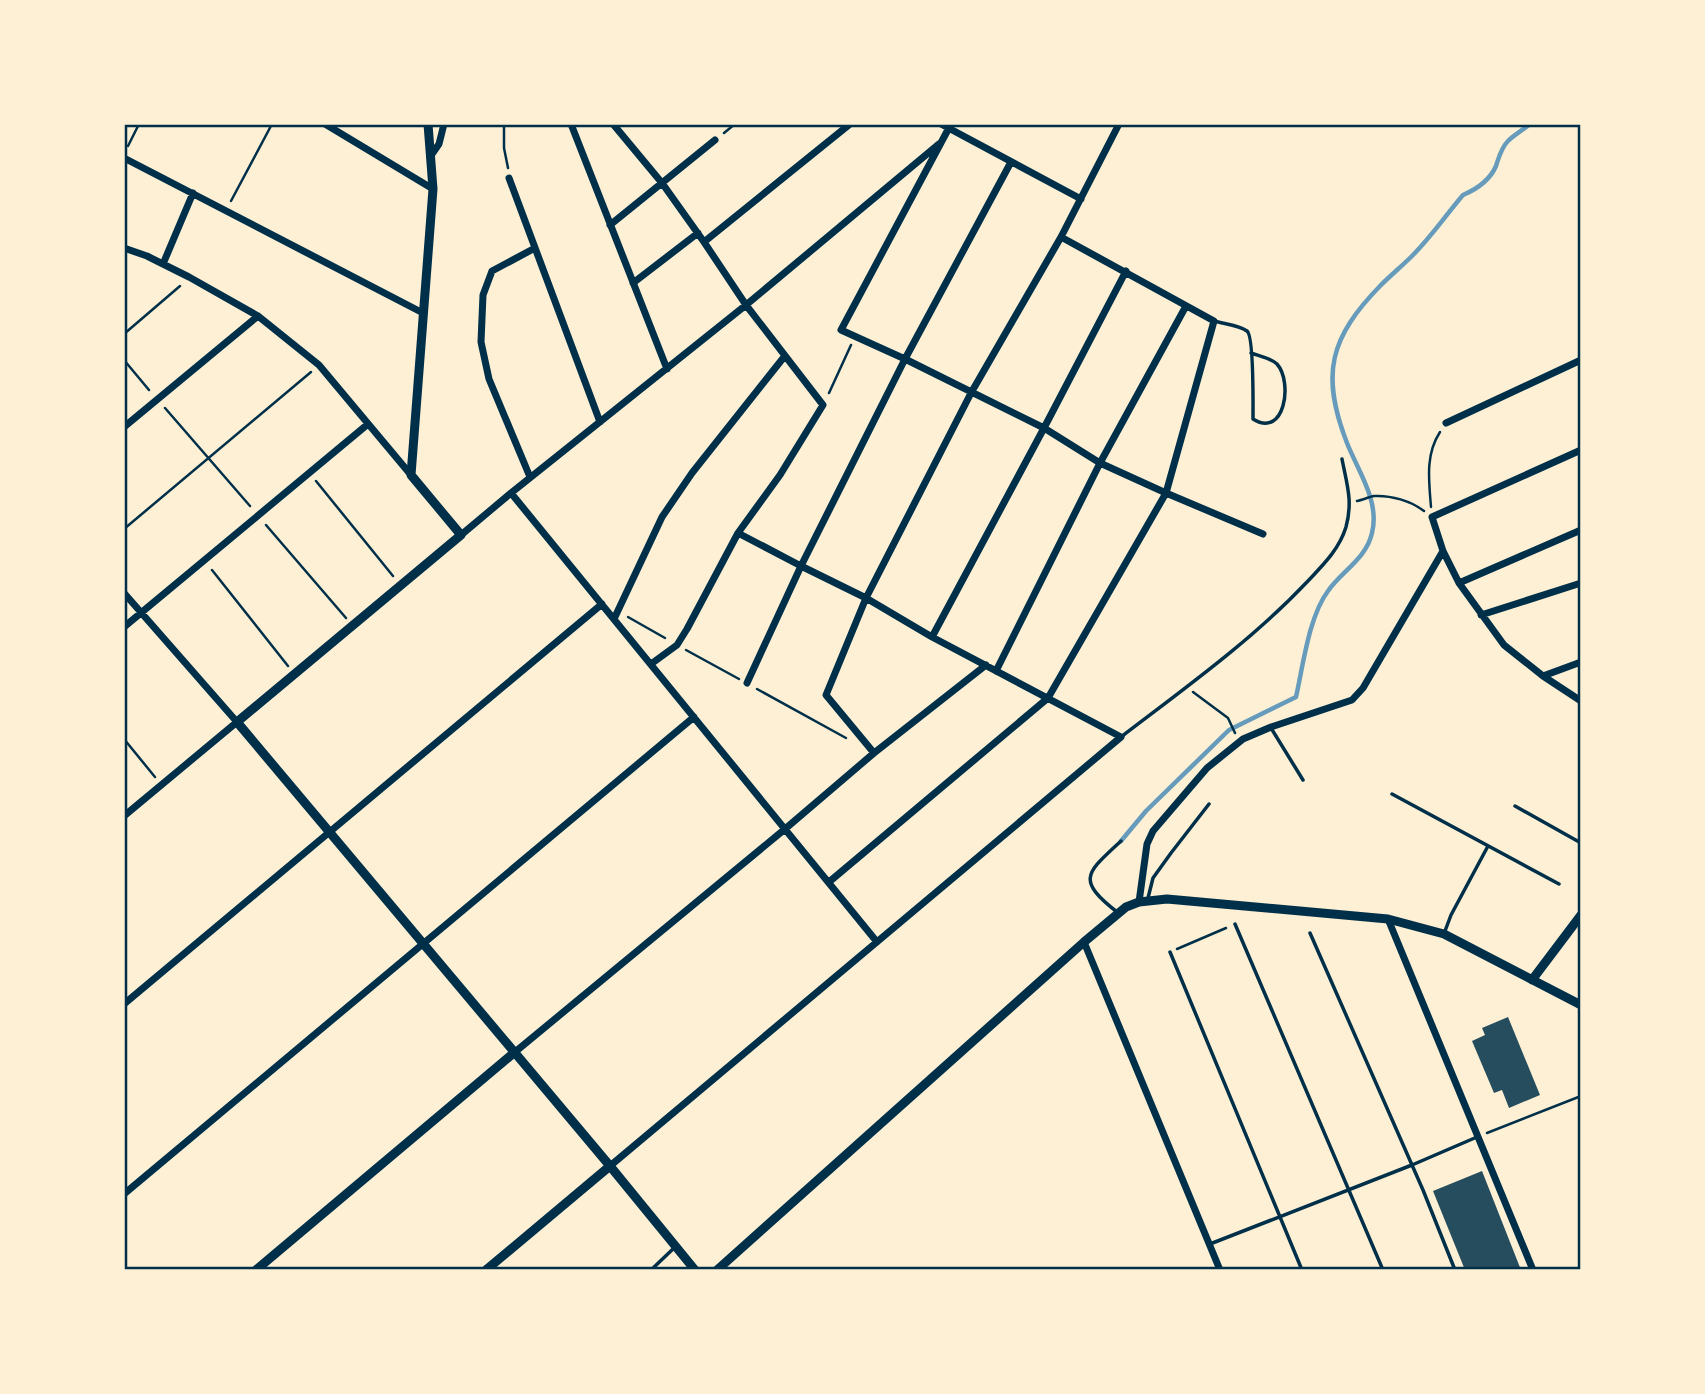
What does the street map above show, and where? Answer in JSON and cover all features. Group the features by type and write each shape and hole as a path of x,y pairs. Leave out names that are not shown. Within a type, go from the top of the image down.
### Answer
{"street":[{"path":"325,124 433,189"},
{"path":"411,475 433,189 428,124"},
{"path":"430,157 439,144 444,124"},
{"path":"571,124 667,369"},
{"path":"704,242 850,124"},
{"path":"941,124 950,126 1081,199"},
{"path":"873,753 826,695 866,598 971,394 1061,237 1119,124"},
{"path":"616,125 662,183 784,357 823,405 780,475 738,533 677,645 651,664"},
{"path":"950,126 841,330 1044,428 1101,463 1263,534"},
{"path":"610,225 715,140"},
{"path":"124,816 530,477 746,305 942,141"},
{"path":"124,156 423,313"},
{"path":"747,683 801,566 905,359 1011,162"},
{"path":"509,178 600,422"},
{"path":"163,264 193,193"},
{"path":"633,283 698,233"},
{"path":"829,882 1048,698 1166,493 1214,321 1061,237"},
{"path":"124,248 190,277 258,316 319,365 461,535"},
{"path":"530,477 489,379 481,342 483,295 492,271 535,248"},
{"path":"932,637 1126,271"},
{"path":"996,671 1101,463 1186,306"},
{"path":"124,427 258,316"},
{"path":"614,619 662,517 692,473 784,357"},
{"path":"1446,423 1581,360"},
{"path":"124,627 368,424"},
{"path":"1581,450 1432,517 1443,551 1459,583 1504,645 1543,676 1581,701"},
{"path":"511,493 877,942"},
{"path":"1459,583 1581,530"},
{"path":"486,1270 1121,737 932,637 866,598 738,533"},
{"path":"1143,901 1147,845 1153,831 1207,768 1239,742 1271,727 1352,700 1363,688 1443,551"},
{"path":"1481,615 1581,583"},
{"path":"124,593 424,943 695,1270"},
{"path":"124,1004 602,604"},
{"path":"1543,676 1581,662"},
{"path":"256,1270 873,753 986,665"},
{"path":"124,1194 694,717"},
{"path":"717,1270 1122,910 1143,901 1167,899 1388,919 1444,934 1581,1005"},
{"path":"1532,980 1581,915"},
{"path":"1388,919 1533,1270"},
{"path":"1084,943 1220,1270"}],"lane":[{"path":"1214,321 1249,332 1253,419 1259,423 1269,422 1279,417 1283,410 1284,380 1278,365 1251,353"},
{"path":"1121,737 1223,659 1284,607 1332,556 1345,530 1350,503 1342,459"},
{"path":"1271,727 1303,779"},
{"path":"1392,794 1559,884"},
{"path":"1143,901 1153,878 1209,804"},
{"path":"1515,806 1581,843"},
{"path":"1121,841 1094,866 1089,875 1090,884 1096,893 1122,910"},
{"path":"1444,934 1451,915 1488,846"},
{"path":"1235,924 1383,1270"},
{"path":"1310,933 1455,1270"},
{"path":"1170,952 1302,1270"},
{"path":"1209,1244 1478,1137"},
{"path":"651,1270 676,1247"}],"path":[{"path":"124,156 139,124"},
{"path":"226,210 272,124"},
{"path":"504,124 504,148 509,178"},
{"path":"124,334 190,277"},
{"path":"823,405 855,338"},
{"path":"124,360 352,626"},
{"path":"124,528 319,365"},
{"path":"1432,517 1430,455 1446,423"},
{"path":"310,473 401,585"},
{"path":"1350,503 1374,496 1398,499 1417,505 1432,517"},
{"path":"204,561 295,674"},
{"path":"1187,687 1228,718 1239,742"},
{"path":"124,739 162,785"},
{"path":"1170,952 1235,924"},
{"path":"1478,1137 1581,1096"}],"building":[{"path":"1508,1017 1540,1095 1509,1108 1502,1090 1494,1093 1472,1041 1485,1035 1482,1028"},
{"path":"1482,1171 1521,1270 1465,1270 1433,1191"}],"waterway":[{"path":"1121,841 1146,811 1229,730 1296,697 1308,642 1321,601 1365,550 1374,521 1371,498 1347,443 1334,397 1332,376 1341,340 1350,322 1364,304 1419,249 1463,195 1487,180 1506,144 1530,124"}]}
